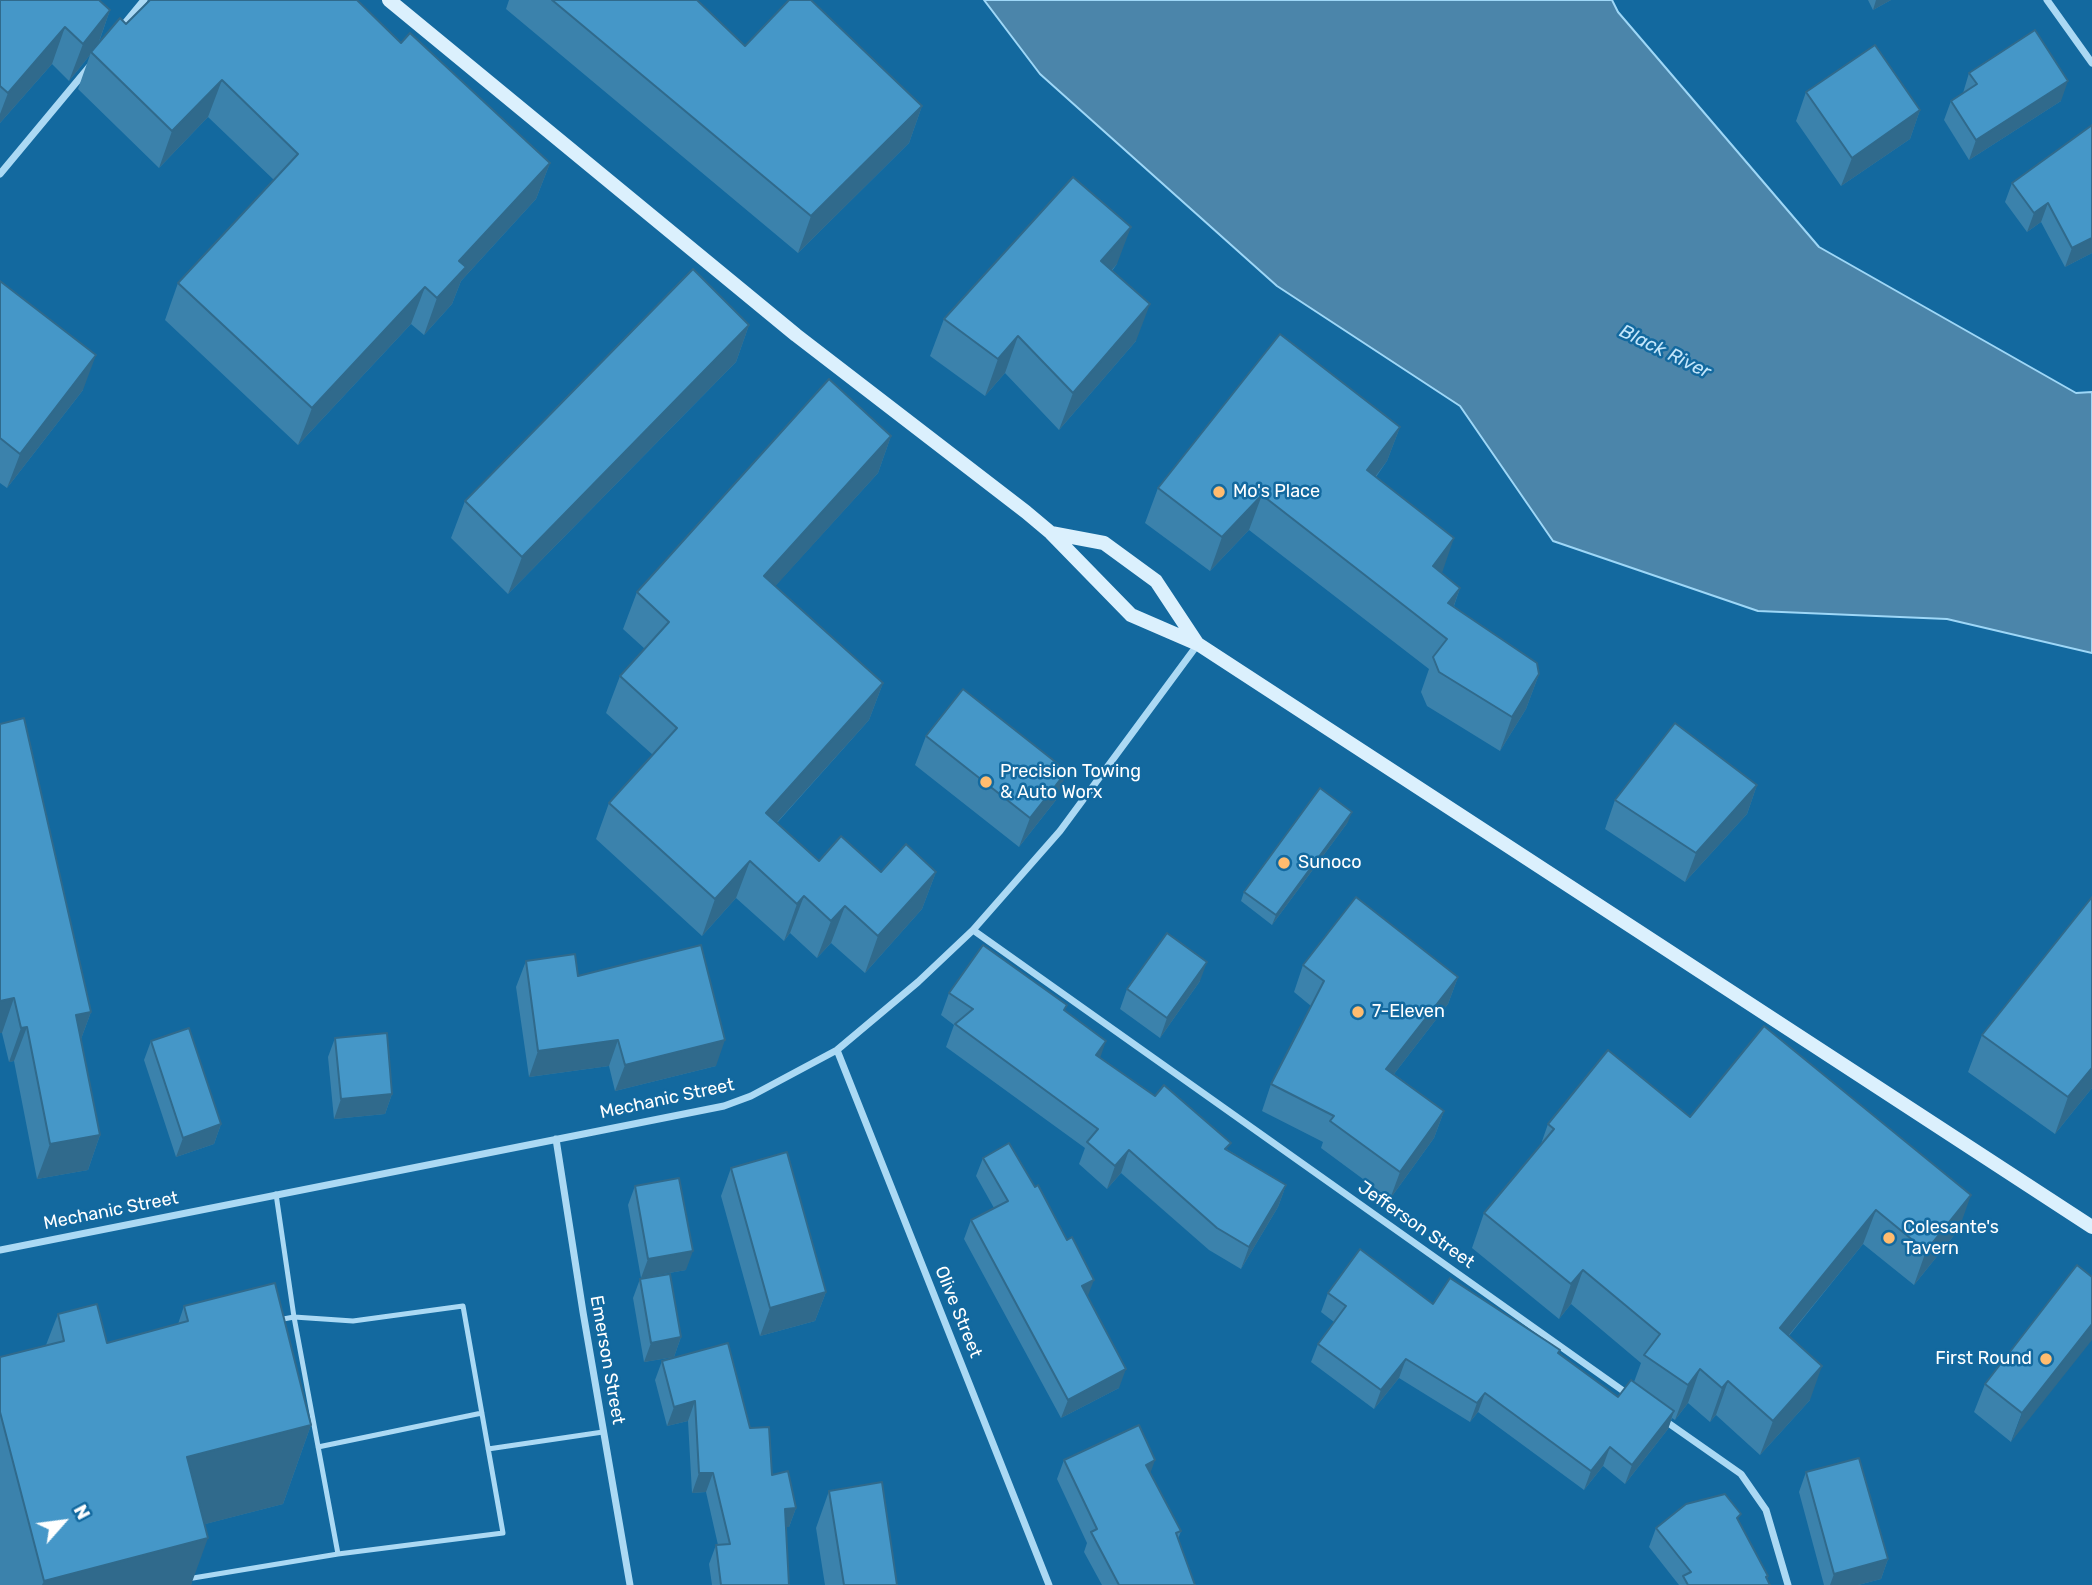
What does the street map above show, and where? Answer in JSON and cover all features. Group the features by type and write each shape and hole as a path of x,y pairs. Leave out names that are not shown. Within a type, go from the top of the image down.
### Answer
{"main road":[{"path":"389,0 796,335 1051,533 1131,615 1198,645 2092,1227"},
{"path":"1051,533 1104,543 1156,581 1198,645"}],"street":[{"path":"118,31 144,0"},
{"path":"2047,0 2092,63"},
{"path":"0,174 93,62"},
{"name":"Mechanic Street","path":"0,1250 724,1106 751,1096 837,1050 918,982 973,930 1060,831 1198,645"},
{"name":"Jefferson Street","path":"973,930 1639,1402"},
{"name":"Olive Street","path":"837,1050 1049,1585"},
{"name":"Emerson Street","path":"556,1139 629,1585"},
{"path":"1662,1418 1741,1474 1766,1510 1788,1585"}],"lane":[{"path":"276,1194 293,1317 338,1554"},
{"path":"183,1579 338,1554 503,1534 463,1306 353,1321 293,1317 267,1322"},
{"path":"318,1447 482,1413"},
{"path":"488,1450 603,1432"}],"water":[{"name":"Black River","path":"984,0 1612,0 1618,12 1819,247 2076,393 2092,392 2092,653 1947,619 1758,611 1553,541 1460,406 1277,286 1040,74"}],"building":[{"path":"0,0 99,0 110,10 83,44 65,27 8,93 0,86"},
{"path":"150,0 357,0 401,43 410,33 550,163 459,261 466,267 437,298 425,287 312,408 178,283 298,154 222,80 172,131 91,52 120,18 126,24"},
{"path":"552,0 697,0 745,46 789,0 811,0 922,106 811,216"},
{"path":"2035,30 2068,81 1976,140 1951,101 1977,84 1969,73"},
{"path":"1875,45 1920,110 1852,158 1806,92"},
{"path":"2092,125 2092,238 2072,248 2048,203 2034,213 2012,183"},
{"path":"1073,177 1131,227 1101,261 1150,304 1073,393 1018,336 998,359 944,319"},
{"path":"693,269 749,325 522,557 465,501"},
{"path":"0,281 96,355 20,454 0,438"},
{"path":"1280,334 1400,427 1367,470 1454,538 1433,566 1460,588 1448,603 1537,663 1539,674 1512,717 1439,672 1433,657 1447,639 1262,495 1222,537 1158,488"},
{"path":"829,379 891,436 764,576 883,683 766,813 819,861 841,836 881,872 906,844 936,872 878,936 845,906 831,921 804,896 797,904 750,861 715,899 609,803 677,728 620,676 669,622 637,592"},
{"path":"963,689 1067,771 1030,818 926,736"},
{"path":"24,718 91,1012 76,1015 100,1135 50,1144 27,1027 21,1028 14,998 0,1001 0,724"},
{"path":"1675,723 1757,785 1696,853 1615,800"},
{"path":"1320,788 1352,812 1276,915 1244,892"},
{"path":"1356,897 1458,977 1386,1069 1444,1111 1400,1172 1330,1121 1334,1116 1271,1084 1324,981 1303,965"},
{"path":"2092,897 2092,1068 2068,1097 1982,1035"},
{"path":"1167,933 1207,962 1167,1018 1127,989"},
{"path":"701,945 725,1040 625,1065 618,1040 538,1051 526,961 575,954 578,976"},
{"path":"983,945 1067,1005 1064,1010 1106,1041 1096,1055 1155,1096 1164,1085 1231,1143 1225,1149 1286,1185 1249,1247 1217,1228 1129,1150 1115,1166 1087,1142 1098,1129 955,1024 973,1009 949,993"},
{"path":"1764,1026 1971,1195 1926,1251 1876,1210 1780,1328 1822,1366 1773,1421 1728,1381 1722,1388 1700,1369 1688,1385 1644,1355 1660,1334 1583,1270 1571,1284 1484,1213 1554,1129 1548,1124 1608,1050 1690,1117"},
{"path":"189,1028 221,1124 183,1138 151,1041"},
{"path":"387,1033 392,1094 341,1099 335,1038"},
{"path":"1009,1143 1035,1187 1038,1185 1067,1240 1072,1237 1094,1280 1082,1286 1126,1369 1068,1400 971,1220 1008,1201 983,1158"},
{"path":"787,1152 826,1292 770,1308 731,1168"},
{"path":"679,1178 693,1251 648,1259 635,1186"},
{"path":"1360,1249 1433,1304 1450,1278 1560,1350 1558,1353 1618,1397 1631,1380 1674,1411 1632,1465 1610,1447 1591,1471 1485,1393 1477,1403 1406,1359 1381,1390 1318,1344 1346,1306 1328,1293"},
{"path":"2077,1265 2092,1277 2092,1324 2022,1413 1985,1384"},
{"path":"670,1274 681,1337 651,1343 640,1279"},
{"path":"275,1283 311,1425 187,1457 208,1538 44,1581 0,1412 0,1357 64,1341 58,1314 97,1304 107,1343 188,1321 184,1306"},
{"path":"728,1343 750,1428 769,1427 772,1475 788,1471 796,1508 785,1509 789,1585 721,1585 716,1545 730,1544 713,1473 699,1473 695,1401 674,1407 662,1361"},
{"path":"1139,1425 1155,1460 1146,1465 1181,1531 1176,1533 1195,1585 1119,1585 1091,1532 1097,1529 1064,1460"},
{"path":"1859,1458 1888,1559 1834,1574 1806,1472"},
{"path":"882,1482 897,1585 844,1585 829,1491"},
{"path":"1725,1494 1741,1514 1737,1518 1768,1576 1766,1577 1770,1585 1688,1585 1683,1576 1691,1572 1656,1528 1686,1504"}],"place":[{"name":"Mo's Place","path":"1219,492"},
{"name":"Precision Towing & Auto Worx","path":"986,782"},
{"name":"Sunoco","path":"1284,863"},
{"name":"7-Eleven","path":"1358,1012"},
{"name":"Colesante's Tavern","path":"1889,1238"},
{"name":"First Round","path":"2046,1359"}]}
